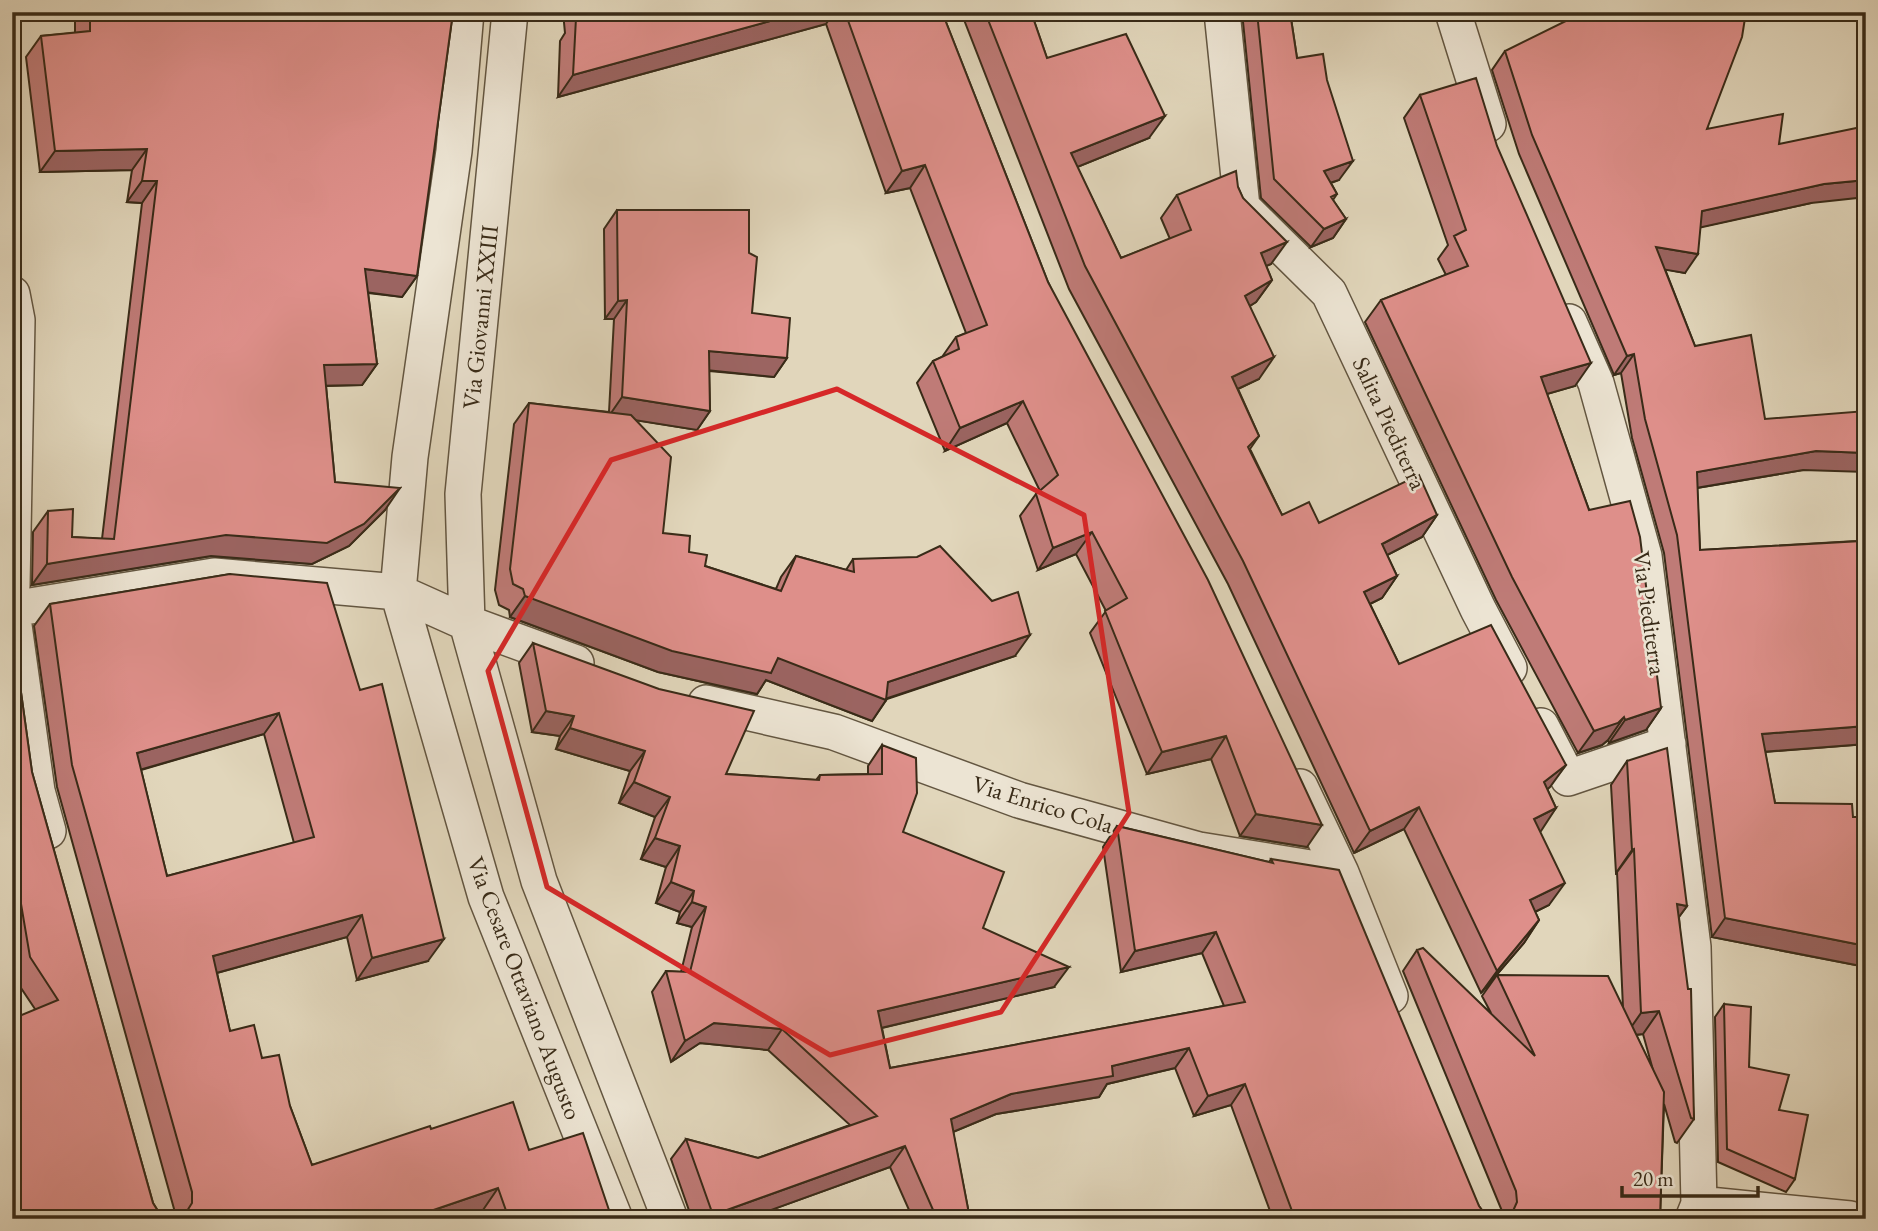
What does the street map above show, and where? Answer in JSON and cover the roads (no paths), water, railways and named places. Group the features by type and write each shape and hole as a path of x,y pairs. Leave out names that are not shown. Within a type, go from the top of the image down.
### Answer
{"street":[{"name":"Via Giovanni XXIII","path":"398,592 410,457 454,151 467,12"},
{"name":"Via Giovanni XXIII","path":"467,623 463,494 510,12"},
{"name":"Salita Piediterra","path":"1222,12 1242,207 1329,293 1478,609 1568,778 1668,744"},
{"path":"1453,12 1496,148"},
{"path":"12,294 17,320 12,586"},
{"name":"Via Piediterra","path":"1559,297 1596,383 1644,556 1693,947 1696,1211"},
{"path":"55,856 37,791 12,610 215,576 398,592 467,623 603,673"},
{"name":"Via Cesare Ottaviano Augusto","path":"398,592 486,897 615,1219"},
{"name":"Via Cesare Ottaviano Augusto","path":"467,623 539,881 670,1219"},
{"name":"Via Enrico Cola","path":"678,696 834,732 1019,800 1199,850 1341,873"},
{"path":"1284,753 1341,873 1405,1030"},
{"path":"1696,1211 1850,1219"}]}
